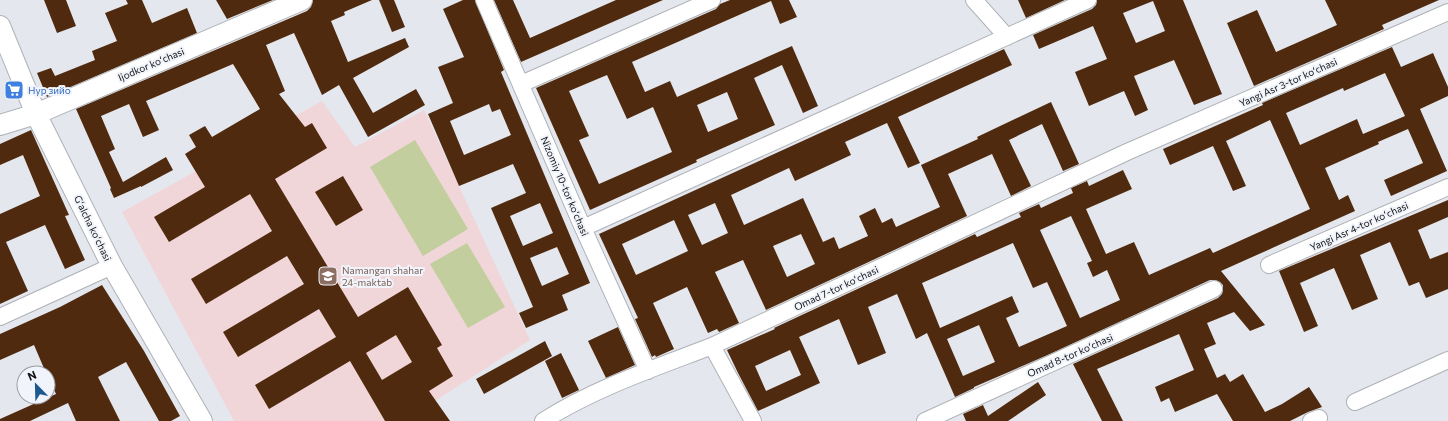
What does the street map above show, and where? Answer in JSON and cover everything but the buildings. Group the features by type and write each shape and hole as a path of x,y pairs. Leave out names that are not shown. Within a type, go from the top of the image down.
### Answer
{"street":[{"name":"Ijodkor koʻchasi","path":"0,125 36,114 302,0"},
{"name":"Nizomiy 10-tor koʻchasi","path":"484,0 583,228 648,371"},
{"path":"521,84 712,0"},
{"path":"974,0 1007,37"},
{"path":"583,228 1088,0"},
{"name":"Yangi Asr 3-tor koʻchasi","path":"1127,152 1448,12"},
{"name":"Gʻalcha koʻchasi","path":"0,26 36,114 112,266 202,421"},
{"name":"Omad 7-tor koʻchasi","path":"543,421 569,405 648,371 712,346 1127,152"},
{"name":"Yangi Asr 4-tor koʻchasi","path":"1269,265 1448,187"},
{"path":"0,317 112,266"},
{"name":"Omad 8-tor koʻchasi","path":"925,421 1214,290"},
{"path":"712,346 753,421"},
{"path":"1355,402 1448,360"}],"shaded area":[{"name":"Namangan shahar 24-maktab","path":"322,101 355,147 424,110 530,340 407,419 408,421 234,421 122,212"}],"green space":[{"path":"415,140 468,229 423,256 370,167"},
{"path":"467,243 505,307 468,328 430,264"}],"place":[{"name":"Нур зийо","path":"14,90"},
{"name":"Namangan shahar 24-maktab","path":"328,276"}]}
